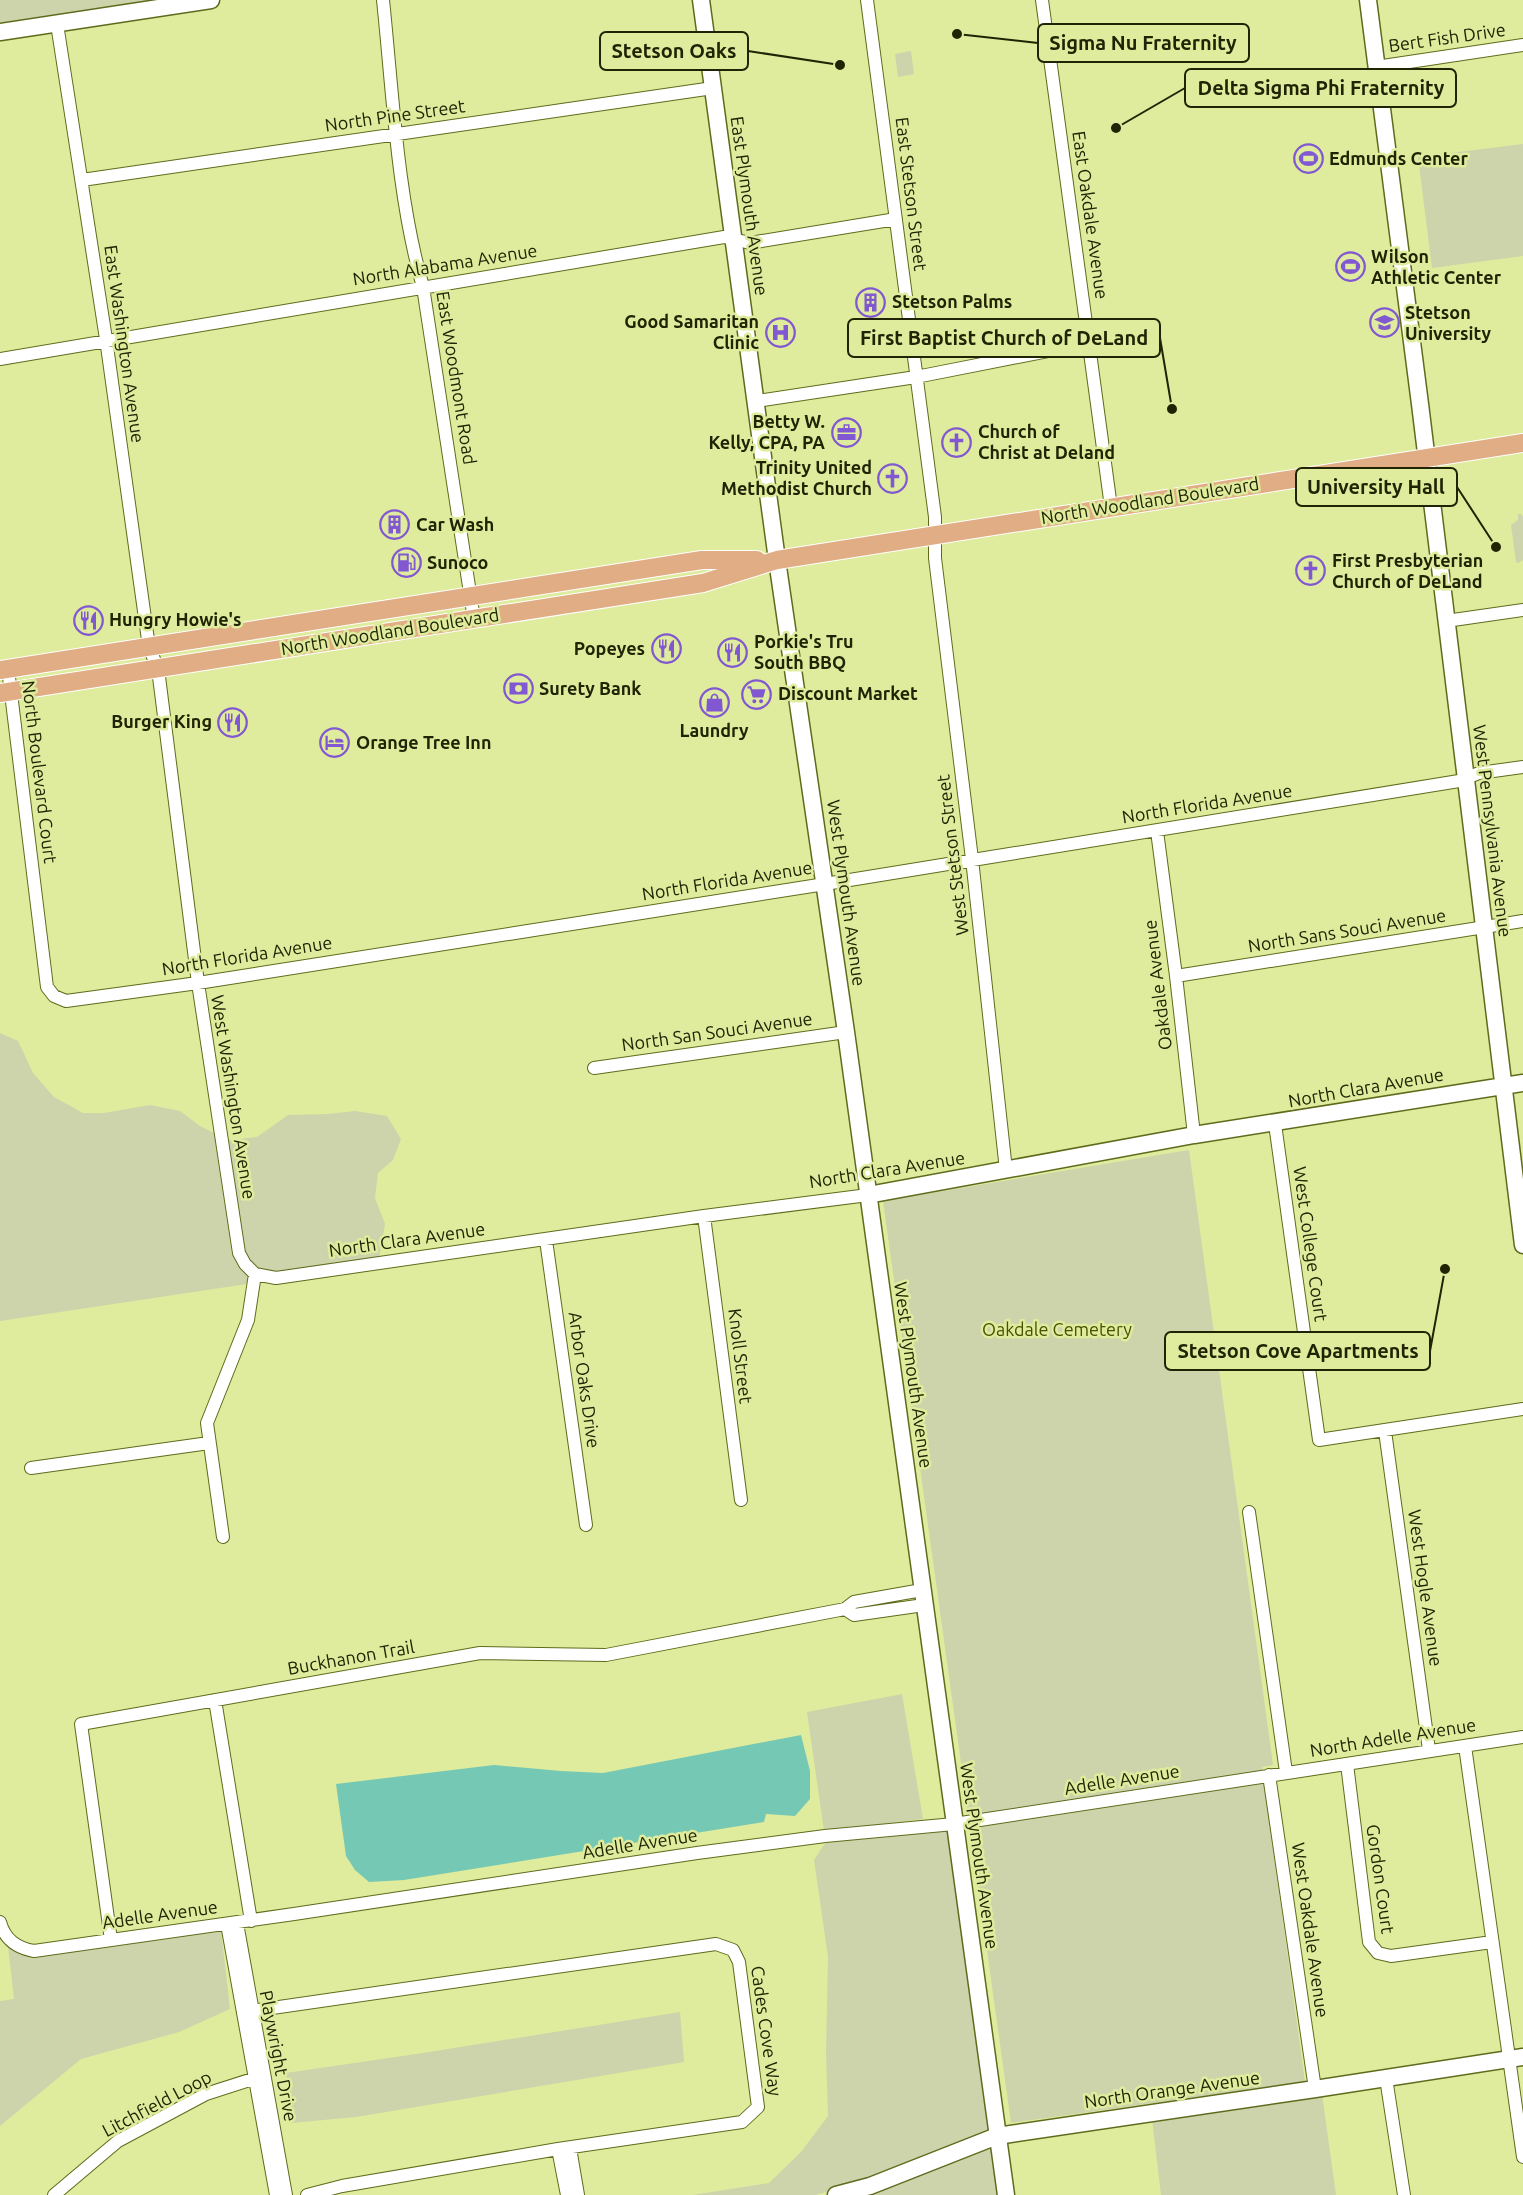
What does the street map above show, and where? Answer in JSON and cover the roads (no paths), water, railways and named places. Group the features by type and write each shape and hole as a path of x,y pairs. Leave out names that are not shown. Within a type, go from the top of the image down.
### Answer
{"main road":[{"name":"North Woodland Boulevard","path":"6,692 703,583 777,560 1523,442"},
{"name":"North Woodland Boulevard","path":"4,669 702,560 777,560"}],"street":[{"path":"0,32 211,0"},
{"name":"East Woodmont Road","path":"383,0 411,245 423,287 474,619"},
{"name":"East Plymouth Avenue","path":"701,0 777,560"},
{"name":"East Stetson Street","path":"867,0 935,517 935,536"},
{"name":"East Oakdale Avenue","path":"1042,0 1112,507"},
{"name":"West Pennsylvania Avenue","path":"1368,0 1523,1245"},
{"name":"East Washington Avenue","path":"57,24 106,339 149,647 158,669"},
{"name":"Bert Fish Drive","path":"1376,67 1523,45"},
{"name":"North Pine Street","path":"82,180 713,88"},
{"name":"North Alabama Avenue","path":"0,359 106,339 724,237 750,243 896,219"},
{"path":"757,401 916,377 1089,343"},
{"name":"West Stetson Street","path":"935,536 934,558 972,859 1006,1170"},
{"name":"West Plymouth Avenue","path":"777,560 846,1032 1006,2195"},
{"path":"1446,621 1523,610"},
{"name":"North Boulevard Court","path":"4,669 47,987"},
{"name":"West Washington Avenue","path":"158,669 198,983 239,1253 245,1264 255,1274"},
{"name":"North Florida Avenue","path":"47,987 54,996 66,1001 198,983 1157,831 1459,781 1465,777 1523,767"},
{"name":"Oakdale Avenue","path":"1157,831 1194,1135"},
{"name":"North Sans Souci Avenue","path":"1176,976 1523,921"},
{"name":"North San Souci Avenue","path":"594,1068 846,1032"},
{"name":"North Clara Avenue","path":"255,1274 276,1278 704,1216 868,1195 1194,1135 1523,1083"},
{"name":"West College Court","path":"1275,1124 1320,1440 1385,1431"},
{"name":"Knoll Street","path":"704,1216 741,1500"},
{"name":"Arbor Oaks Drive","path":"546,1240 586,1525"},
{"path":"223,1537 207,1423 248,1320 255,1274"},
{"path":"1385,1431 1523,1409"},
{"name":"West Hogle Avenue","path":"1385,1431 1429,1750"},
{"path":"30,1468 209,1443"},
{"path":"1249,1512 1286,1772"},
{"name":"Buckhanon Trail","path":"111,1940 81,1724 480,1653 606,1655 844,1609 854,1602 923,1598"},
{"path":"215,1700 251,1921"},
{"name":"North Adelle Avenue","path":"1269,1775 1523,1737"},
{"path":"1465,1746 1492,1942 1516,2058 1523,2157"},
{"name":"Gordon Court","path":"1347,1764 1369,1942 1378,1953 1391,1956 1492,1942"},
{"name":"Adelle Avenue","path":"0,1922 9,1940 18,1946 34,1951 251,1921 696,1853 825,1836 954,1824 1269,1775"},
{"name":"West Oakdale Avenue","path":"1269,1775 1315,2090"},
{"name":"Playwright Drive","path":"232,1923 251,2011 276,2195"},
{"name":"Playwright Drive","path":"232,1923 259,2076 286,2195"},
{"name":"Cades Cove Way","path":"251,2011 716,1944 733,1950 739,1962 758,2107 741,2122 342,2186 307,2195"},
{"name":"North Orange Avenue","path":"836,2195 870,2186 998,2136 1516,2058"},
{"name":"Litchfield Loop","path":"54,2195 118,2141 206,2094 259,2076"},
{"path":"1386,2078 1404,2195"},
{"path":"564,2149 567,2195"},
{"path":"564,2149 578,2195"}],"water":[{"path":"801,1735 810,1771 810,1799 795,1816 766,1814 764,1822 404,1880 369,1882 355,1870 346,1856 336,1784 494,1765 603,1773"}],"place":[{"name":"Sigma Nu Fraternity","path":"957,34"},
{"name":"Stetson Oaks","path":"840,65"},
{"name":"Delta Sigma Phi Fraternity","path":"1116,128"},
{"name":"Edmunds Center","path":"1308,159"},
{"name":"Wilson Athletic Center","path":"1350,267"},
{"name":"Stetson Palms","path":"871,302"},
{"name":"Stetson University","path":"1384,323"},
{"name":"Good Samaritan Clinic","path":"780,332"},
{"name":"First Baptist Church of DeLand","path":"1172,409"},
{"name":"Betty W. Kelly, CPA, PA","path":"846,432"},
{"name":"Church of Christ at Deland","path":"957,442"},
{"name":"Trinity United Methodist Church","path":"893,478"},
{"name":"Car Wash","path":"395,525"},
{"name":"University Hall","path":"1496,547"},
{"name":"Sunoco","path":"406,563"},
{"name":"First Presbyterian Church of DeLand","path":"1311,571"},
{"name":"Hungry Howie's","path":"88,620"},
{"name":"Popeyes","path":"666,649"},
{"name":"Porkie's Tru South BBQ","path":"733,652"},
{"name":"Surety Bank","path":"518,689"},
{"name":"Discount Market","path":"757,694"},
{"name":"Laundry","path":"714,702"},
{"name":"Burger King","path":"233,722"},
{"name":"Orange Tree Inn","path":"335,743"},
{"name":"Stetson Cove Apartments","path":"1445,1269"}],"park label":[{"name":"Oakdale Cemetery","path":"1057,1330"}]}
